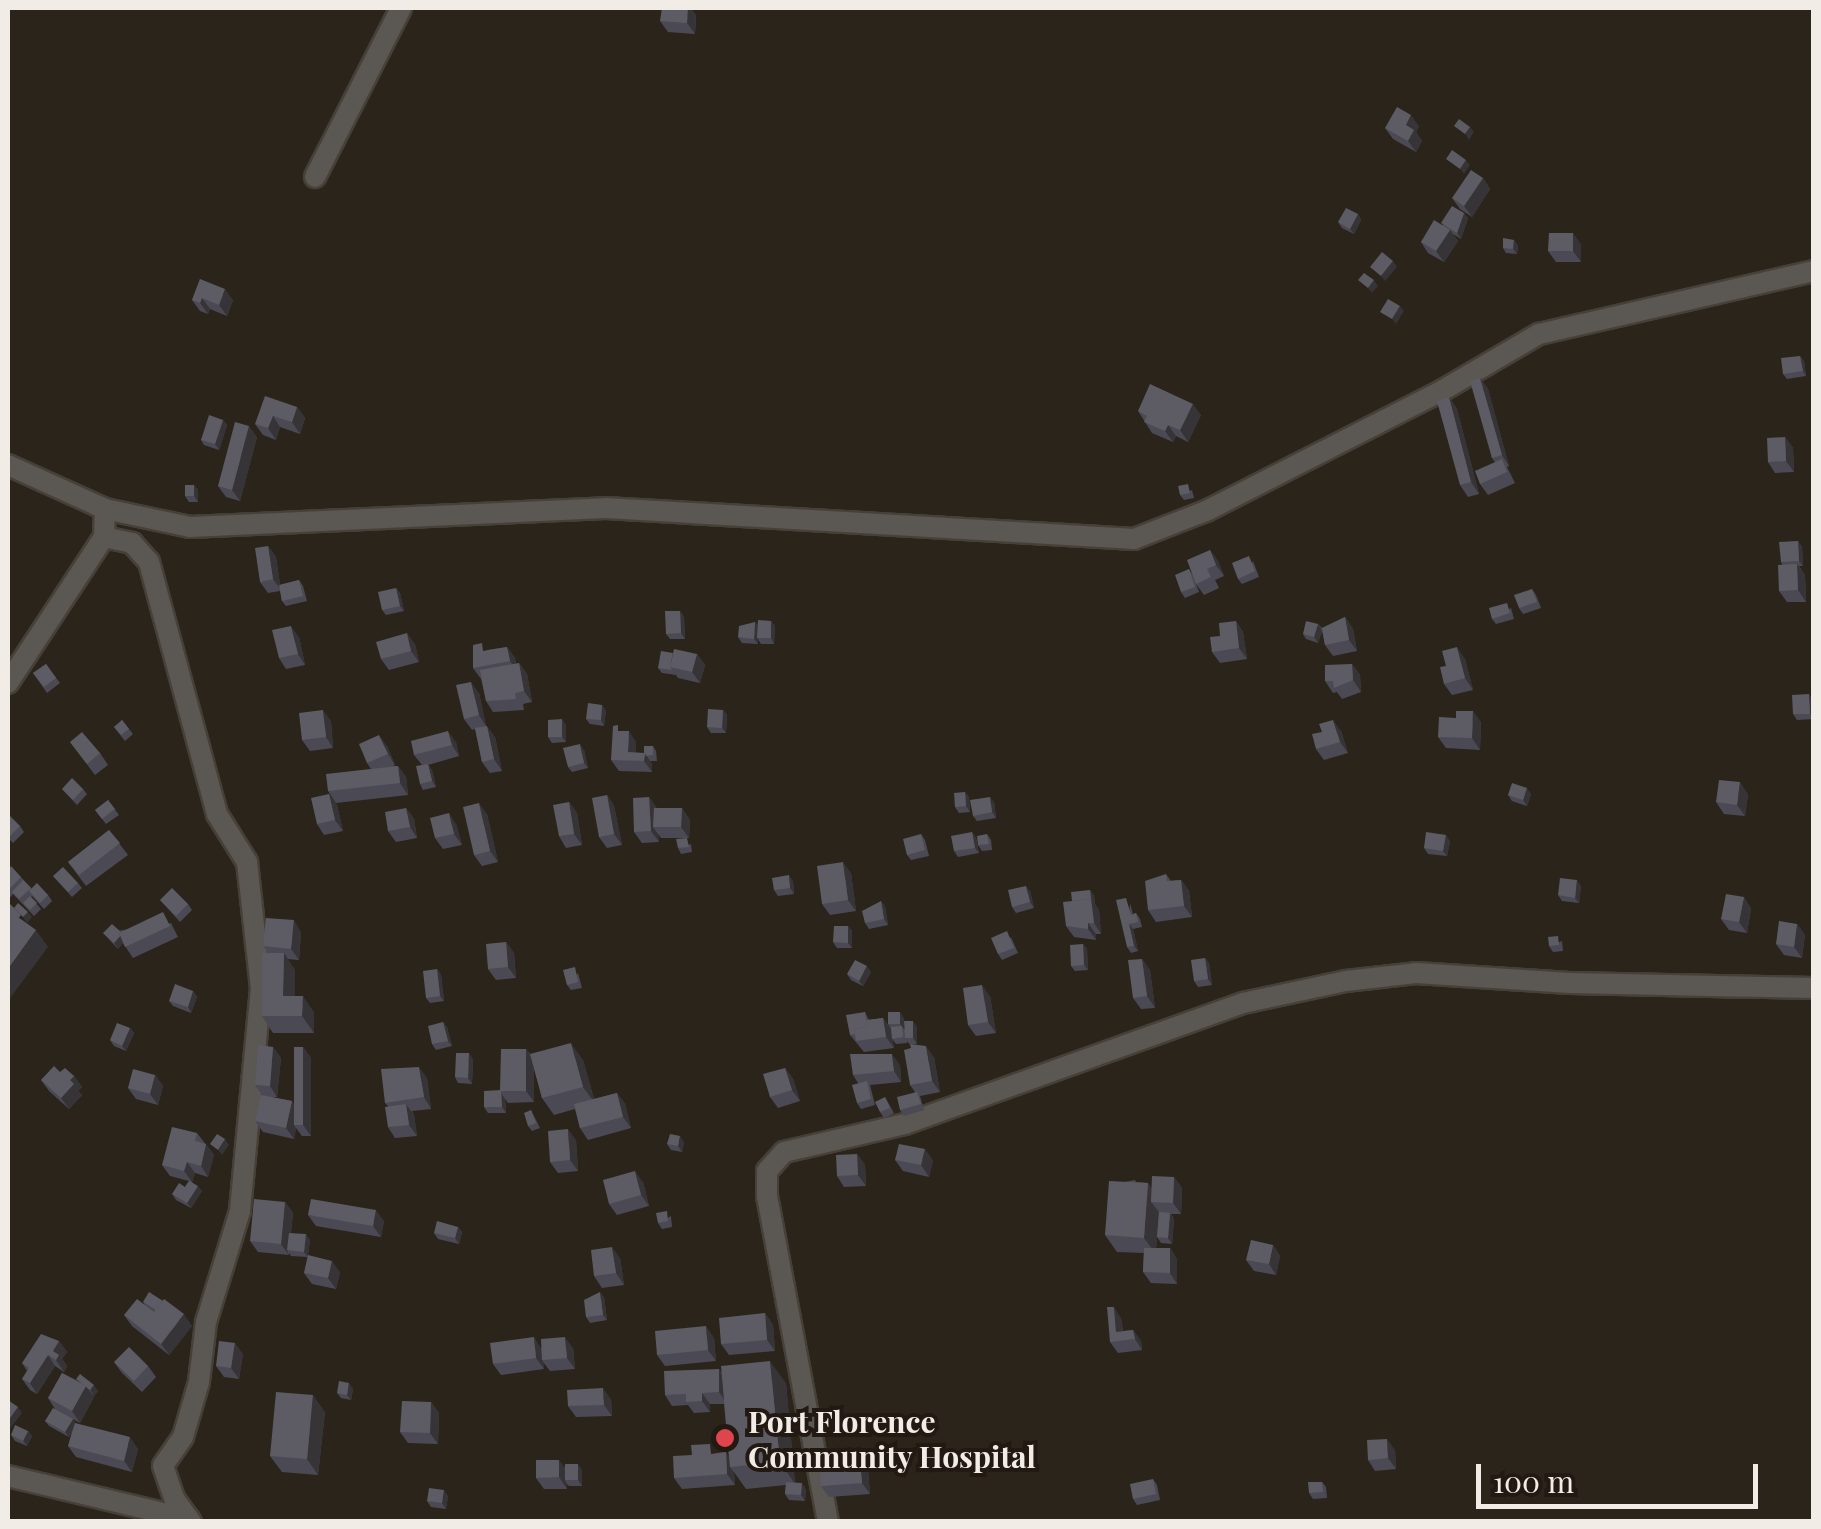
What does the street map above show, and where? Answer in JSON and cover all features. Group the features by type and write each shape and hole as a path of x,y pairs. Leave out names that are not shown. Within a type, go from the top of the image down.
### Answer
{"street":[{"path":"315,177 402,8"},
{"path":"8,466 106,509 190,526 606,508 1134,539 1240,494 1443,390 1539,334 1814,271"},
{"path":"8,683 104,536 106,509"},
{"path":"104,536 132,543 149,562 217,814 247,862 261,988 240,1210 206,1322 199,1382 184,1437 163,1466 175,1500 190,1520"},
{"path":"828,1522 767,1196 767,1171 784,1152 905,1124 1243,1003 1346,982 1416,973 1570,983 1814,988"},
{"path":"8,1476 190,1520"}],"building":[{"path":"662,8 688,8 687,23 660,21"},
{"path":"1397,107 1411,115 1406,125 1414,130 1408,141 1385,128"},
{"path":"1459,119 1470,127 1465,134 1454,126"},
{"path":"1452,150 1466,160 1460,169 1446,159"},
{"path":"1471,170 1483,178 1464,206 1452,198"},
{"path":"1452,206 1464,213 1457,233 1441,223"},
{"path":"1346,208 1358,214 1350,229 1338,222"},
{"path":"1434,220 1450,230 1436,251 1421,242"},
{"path":"1549,233 1573,233 1573,251 1548,251"},
{"path":"1503,238 1514,240 1513,249 1503,248"},
{"path":"1382,252 1393,261 1381,276 1370,267"},
{"path":"1364,273 1374,280 1368,288 1358,280"},
{"path":"200,279 225,289 219,305 202,298 200,303 192,300"},
{"path":"1388,299 1400,306 1392,319 1380,312"},
{"path":"1800,356 1803,371 1783,374 1781,358"},
{"path":"1480,378 1502,455 1492,458 1470,381"},
{"path":"1150,384 1193,404 1180,430 1168,425 1165,431 1144,422 1147,416 1138,411"},
{"path":"265,396 297,407 292,422 273,416 268,428 255,424"},
{"path":"1449,397 1471,482 1460,485 1437,401"},
{"path":"209,415 223,420 215,444 201,440"},
{"path":"235,422 249,426 232,490 218,486"},
{"path":"1785,437 1786,461 1768,462 1767,438"},
{"path":"1502,459 1507,472 1480,484 1475,471"},
{"path":"1188,484 1190,493 1180,495 1178,486"},
{"path":"185,485 194,485 194,496 185,496"},
{"path":"1798,541 1799,561 1781,562 1779,542"},
{"path":"268,546 273,579 260,582 255,548"},
{"path":"1210,550 1216,565 1207,569 1211,577 1196,584 1187,560"},
{"path":"1249,556 1255,571 1238,579 1232,563"},
{"path":"1797,564 1798,590 1779,591 1778,565"},
{"path":"1189,569 1195,587 1181,592 1175,575"},
{"path":"299,580 303,596 282,601 279,585"},
{"path":"396,588 400,606 382,610 378,592"},
{"path":"1532,589 1537,602 1519,608 1514,595"},
{"path":"1507,603 1510,613 1492,619 1489,608"},
{"path":"665,611 680,611 681,633 666,634"},
{"path":"1345,617 1349,640 1325,645 1322,628"},
{"path":"758,620 771,621 771,638 757,638"},
{"path":"1236,621 1239,648 1212,652 1210,637 1220,636 1219,623"},
{"path":"1306,621 1318,624 1314,637 1303,634"},
{"path":"755,622 754,639 738,637 739,626"},
{"path":"291,626 298,654 279,658 272,630"},
{"path":"407,633 411,651 381,659 376,642"},
{"path":"482,643 483,651 507,647 510,661 473,668 473,645"},
{"path":"1457,647 1465,678 1444,684 1440,667 1446,666 1442,651"},
{"path":"674,649 697,654 692,672 670,667"},
{"path":"661,651 673,653 672,670 658,668"},
{"path":"519,663 524,691 515,693 516,699 486,701 480,670"},
{"path":"46,664 56,678 44,687 33,673"},
{"path":"1352,664 1353,680 1334,688 1333,681 1325,681 1325,665"},
{"path":"471,682 479,715 464,719 456,685"},
{"path":"1809,694 1810,714 1793,714 1792,695"},
{"path":"588,703 602,705 601,720 586,719"},
{"path":"708,709 723,710 722,728 707,727"},
{"path":"323,710 326,737 302,740 299,713"},
{"path":"1456,711 1473,711 1472,738 1438,737 1439,717 1456,718"},
{"path":"562,719 562,737 548,737 548,720"},
{"path":"122,720 129,729 121,735 114,727"},
{"path":"1333,720 1340,742 1316,749 1312,734 1322,732 1319,724"},
{"path":"618,725 618,731 629,731 628,752 645,753 644,761 611,760 613,726"},
{"path":"487,726 494,759 482,762 475,728"},
{"path":"448,731 452,745 414,755 411,741"},
{"path":"82,732 100,753 87,764 70,742"},
{"path":"379,735 388,754 367,763 359,744"},
{"path":"580,744 584,763 568,767 563,748"},
{"path":"644,746 653,746 653,755 644,756"},
{"path":"428,764 432,781 420,784 416,766"},
{"path":"398,766 400,783 328,791 326,774"},
{"path":"72,778 83,789 73,800 62,789"},
{"path":"1719,780 1740,782 1737,805 1716,802"},
{"path":"1512,783 1527,788 1523,800 1508,795"},
{"path":"965,792 966,806 955,807 954,793"},
{"path":"329,794 335,820 317,824 311,798"},
{"path":"607,795 614,834 599,837 592,798"},
{"path":"649,797 651,831 634,832 633,798"},
{"path":"990,797 992,812 973,816 970,800"},
{"path":"108,800 115,809 102,819 95,810"},
{"path":"569,802 574,834 559,836 553,805"},
{"path":"479,803 490,851 474,855 463,807"},
{"path":"406,808 410,827 388,831 385,812"},
{"path":"654,808 682,808 681,827 653,827"},
{"path":"449,813 454,834 435,838 430,818"},
{"path":"10,816 20,826 9,837 8,819"},
{"path":"109,830 120,843 79,875 68,862"},
{"path":"972,832 975,848 954,851 951,836"},
{"path":"1426,832 1446,835 1443,851 1424,848"},
{"path":"921,834 925,850 907,855 903,839"},
{"path":"987,834 989,844 978,845 977,836"},
{"path":"687,838 689,847 678,848 676,839"},
{"path":"843,862 848,900 822,904 817,866"},
{"path":"11,866 21,877 8,890 8,870"},
{"path":"63,867 78,883 68,892 53,876"},
{"path":"1166,874 1167,881 1181,880 1184,906 1148,910 1145,881"},
{"path":"789,875 790,888 774,890 772,878"},
{"path":"1560,878 1577,880 1575,898 1558,895"},
{"path":"23,880 31,888 19,899 12,892"},
{"path":"37,883 48,895 40,903 29,891"},
{"path":"1026,886 1030,902 1012,907 1008,890"},
{"path":"172,888 188,904 176,916 160,900"},
{"path":"1090,890 1091,899 1072,901 1071,892"},
{"path":"1726,894 1744,897 1739,922 1721,919"},
{"path":"30,896 37,903 30,910 23,903"},
{"path":"1126,898 1131,915 1136,913 1138,922 1129,924 1134,946 1127,947 1116,900"},
{"path":"1091,899 1094,923 1088,923 1088,929 1066,926 1063,902"},
{"path":"881,901 884,919 865,923 862,911"},
{"path":"18,903 28,912 23,917 14,908"},
{"path":"10,904 21,915 8,931 8,907"},
{"path":"163,912 170,926 125,947 119,933"},
{"path":"18,917 36,930 8,969 8,931"},
{"path":"266,918 294,920 291,949 263,946"},
{"path":"1779,921 1797,924 1794,947 1776,944"},
{"path":"112,924 121,932 114,943 103,933"},
{"path":"834,926 848,926 848,943 833,942"},
{"path":"1007,931 1014,948 998,954 991,938"},
{"path":"1558,936 1559,945 1549,946 1548,937"},
{"path":"506,942 508,967 488,969 486,944"},
{"path":"1083,944 1084,965 1071,966 1070,945"},
{"path":"262,953 284,953 283,996 303,996 302,1016 262,1016"},
{"path":"1205,958 1208,979 1194,981 1191,960"},
{"path":"1142,959 1147,996 1133,998 1128,960"},
{"path":"855,960 867,966 859,981 847,974"},
{"path":"575,967 578,982 567,985 563,970"},
{"path":"437,969 440,996 426,998 423,971"},
{"path":"175,984 193,991 188,1007 169,1001"},
{"path":"982,985 988,1022 968,1025 963,988"},
{"path":"865,1012 867,1027 854,1029 855,1034 850,1035 846,1015"},
{"path":"888,1012 900,1012 900,1024 888,1024"},
{"path":"883,1018 886,1037 856,1041 854,1029 867,1027 866,1020"},
{"path":"904,1021 913,1021 913,1038 905,1038"},
{"path":"443,1022 448,1041 432,1044 428,1026"},
{"path":"117,1023 130,1028 122,1046 110,1040"},
{"path":"902,1026 903,1037 892,1039 891,1027"},
{"path":"571,1043 583,1087 542,1098 530,1054"},
{"path":"910,1044 926,1046 932,1081 910,1085 904,1050 911,1048"},
{"path":"258,1045 273,1047 270,1086 255,1085"},
{"path":"294,1047 303,1047 303,1125 294,1125"},
{"path":"501,1049 526,1049 526,1091 500,1091"},
{"path":"456,1053 469,1053 468,1078 455,1077"},
{"path":"850,1054 892,1054 894,1071 853,1075"},
{"path":"54,1066 60,1072 65,1068 74,1076 70,1080 74,1084 61,1098 41,1080"},
{"path":"419,1067 424,1097 385,1103 381,1069"},
{"path":"785,1068 792,1090 770,1097 763,1074"},
{"path":"133,1069 155,1075 150,1094 128,1088"},
{"path":"867,1081 871,1099 857,1103 852,1085"},
{"path":"501,1090 502,1107 484,1107 484,1091"},
{"path":"917,1092 921,1104 900,1110 897,1097"},
{"path":"617,1093 623,1117 580,1128 574,1104"},
{"path":"261,1095 292,1101 286,1128 255,1121"},
{"path":"885,1097 890,1108 880,1112 875,1102"},
{"path":"406,1104 409,1125 388,1127 385,1107"},
{"path":"531,1110 536,1123 528,1126 524,1113"},
{"path":"172,1127 197,1133 195,1141 206,1144 201,1166 187,1162 184,1171 162,1165"},
{"path":"568,1129 570,1160 550,1162 548,1131"},
{"path":"217,1134 225,1139 218,1150 210,1144"},
{"path":"670,1134 680,1136 678,1146 667,1144"},
{"path":"899,1144 925,1149 921,1165 895,1160"},
{"path":"857,1154 858,1175 837,1176 836,1155"},
{"path":"635,1171 641,1195 609,1204 603,1180"},
{"path":"1152,1176 1174,1177 1173,1203 1151,1202"},
{"path":"189,1181 198,1186 187,1203 172,1194 179,1183 185,1187"},
{"path":"1109,1181 1148,1183 1144,1238 1105,1235"},
{"path":"254,1199 285,1202 281,1244 250,1241"},
{"path":"311,1199 376,1210 373,1226 308,1215"},
{"path":"667,1211 668,1221 658,1223 656,1213"},
{"path":"1159,1212 1170,1213 1168,1238 1157,1237"},
{"path":"437,1221 458,1227 455,1238 434,1233"},
{"path":"289,1233 306,1234 304,1252 287,1250"},
{"path":"1251,1240 1273,1245 1269,1264 1246,1260"},
{"path":"612,1247 616,1273 594,1276 591,1250"},
{"path":"1144,1248 1170,1248 1170,1273 1143,1272"},
{"path":"308,1255 332,1261 328,1278 304,1273"},
{"path":"149,1292 163,1301 156,1310 143,1302"},
{"path":"600,1292 603,1315 586,1317 584,1300"},
{"path":"137,1299 154,1312 164,1299 184,1314 161,1344 124,1315"},
{"path":"1107,1307 1114,1307 1116,1332 1133,1330 1135,1339 1110,1342"},
{"path":"765,1313 767,1340 721,1344 719,1318"},
{"path":"706,1326 708,1350 657,1355 655,1331"},
{"path":"41,1334 59,1341 53,1351 59,1355 56,1360 48,1355 30,1383 22,1379 29,1368 22,1363"},
{"path":"534,1337 536,1358 493,1364 490,1343"},
{"path":"565,1337 567,1358 542,1360 541,1339"},
{"path":"219,1341 235,1343 231,1368 216,1366"},
{"path":"129,1347 148,1366 134,1381 114,1362"},
{"path":"770,1361 780,1462 730,1467 721,1366"},
{"path":"719,1369 719,1392 702,1393 702,1401 686,1402 686,1394 665,1395 664,1371"},
{"path":"62,1373 86,1386 72,1411 48,1398"},
{"path":"80,1374 94,1385 90,1390 76,1379"},
{"path":"339,1381 349,1383 347,1395 337,1393"},
{"path":"603,1388 604,1405 568,1406 567,1390"},
{"path":"276,1392 313,1395 307,1459 270,1456"},
{"path":"8,1400 18,1407 8,1421"},
{"path":"402,1401 431,1402 430,1433 400,1432"},
{"path":"53,1408 73,1419 65,1432 45,1421"},
{"path":"75,1423 130,1437 124,1461 68,1446"},
{"path":"15,1425 28,1431 23,1441 11,1435"},
{"path":"1387,1439 1388,1458 1368,1460 1367,1440"},
{"path":"710,1444 711,1454 726,1452 727,1474 674,1478 673,1456 692,1455 691,1445"},
{"path":"860,1459 862,1483 821,1486 820,1462"},
{"path":"536,1460 559,1460 559,1477 536,1478"},
{"path":"565,1464 578,1464 578,1480 565,1480"},
{"path":"1153,1479 1156,1494 1133,1499 1130,1484"},
{"path":"786,1482 802,1483 801,1495 785,1494"},
{"path":"1308,1482 1322,1482 1323,1492 1309,1493"},
{"path":"429,1488 444,1490 442,1503 427,1501"}],"place":[{"name":"Port Florence Community Hospital","path":"725,1438"}]}
